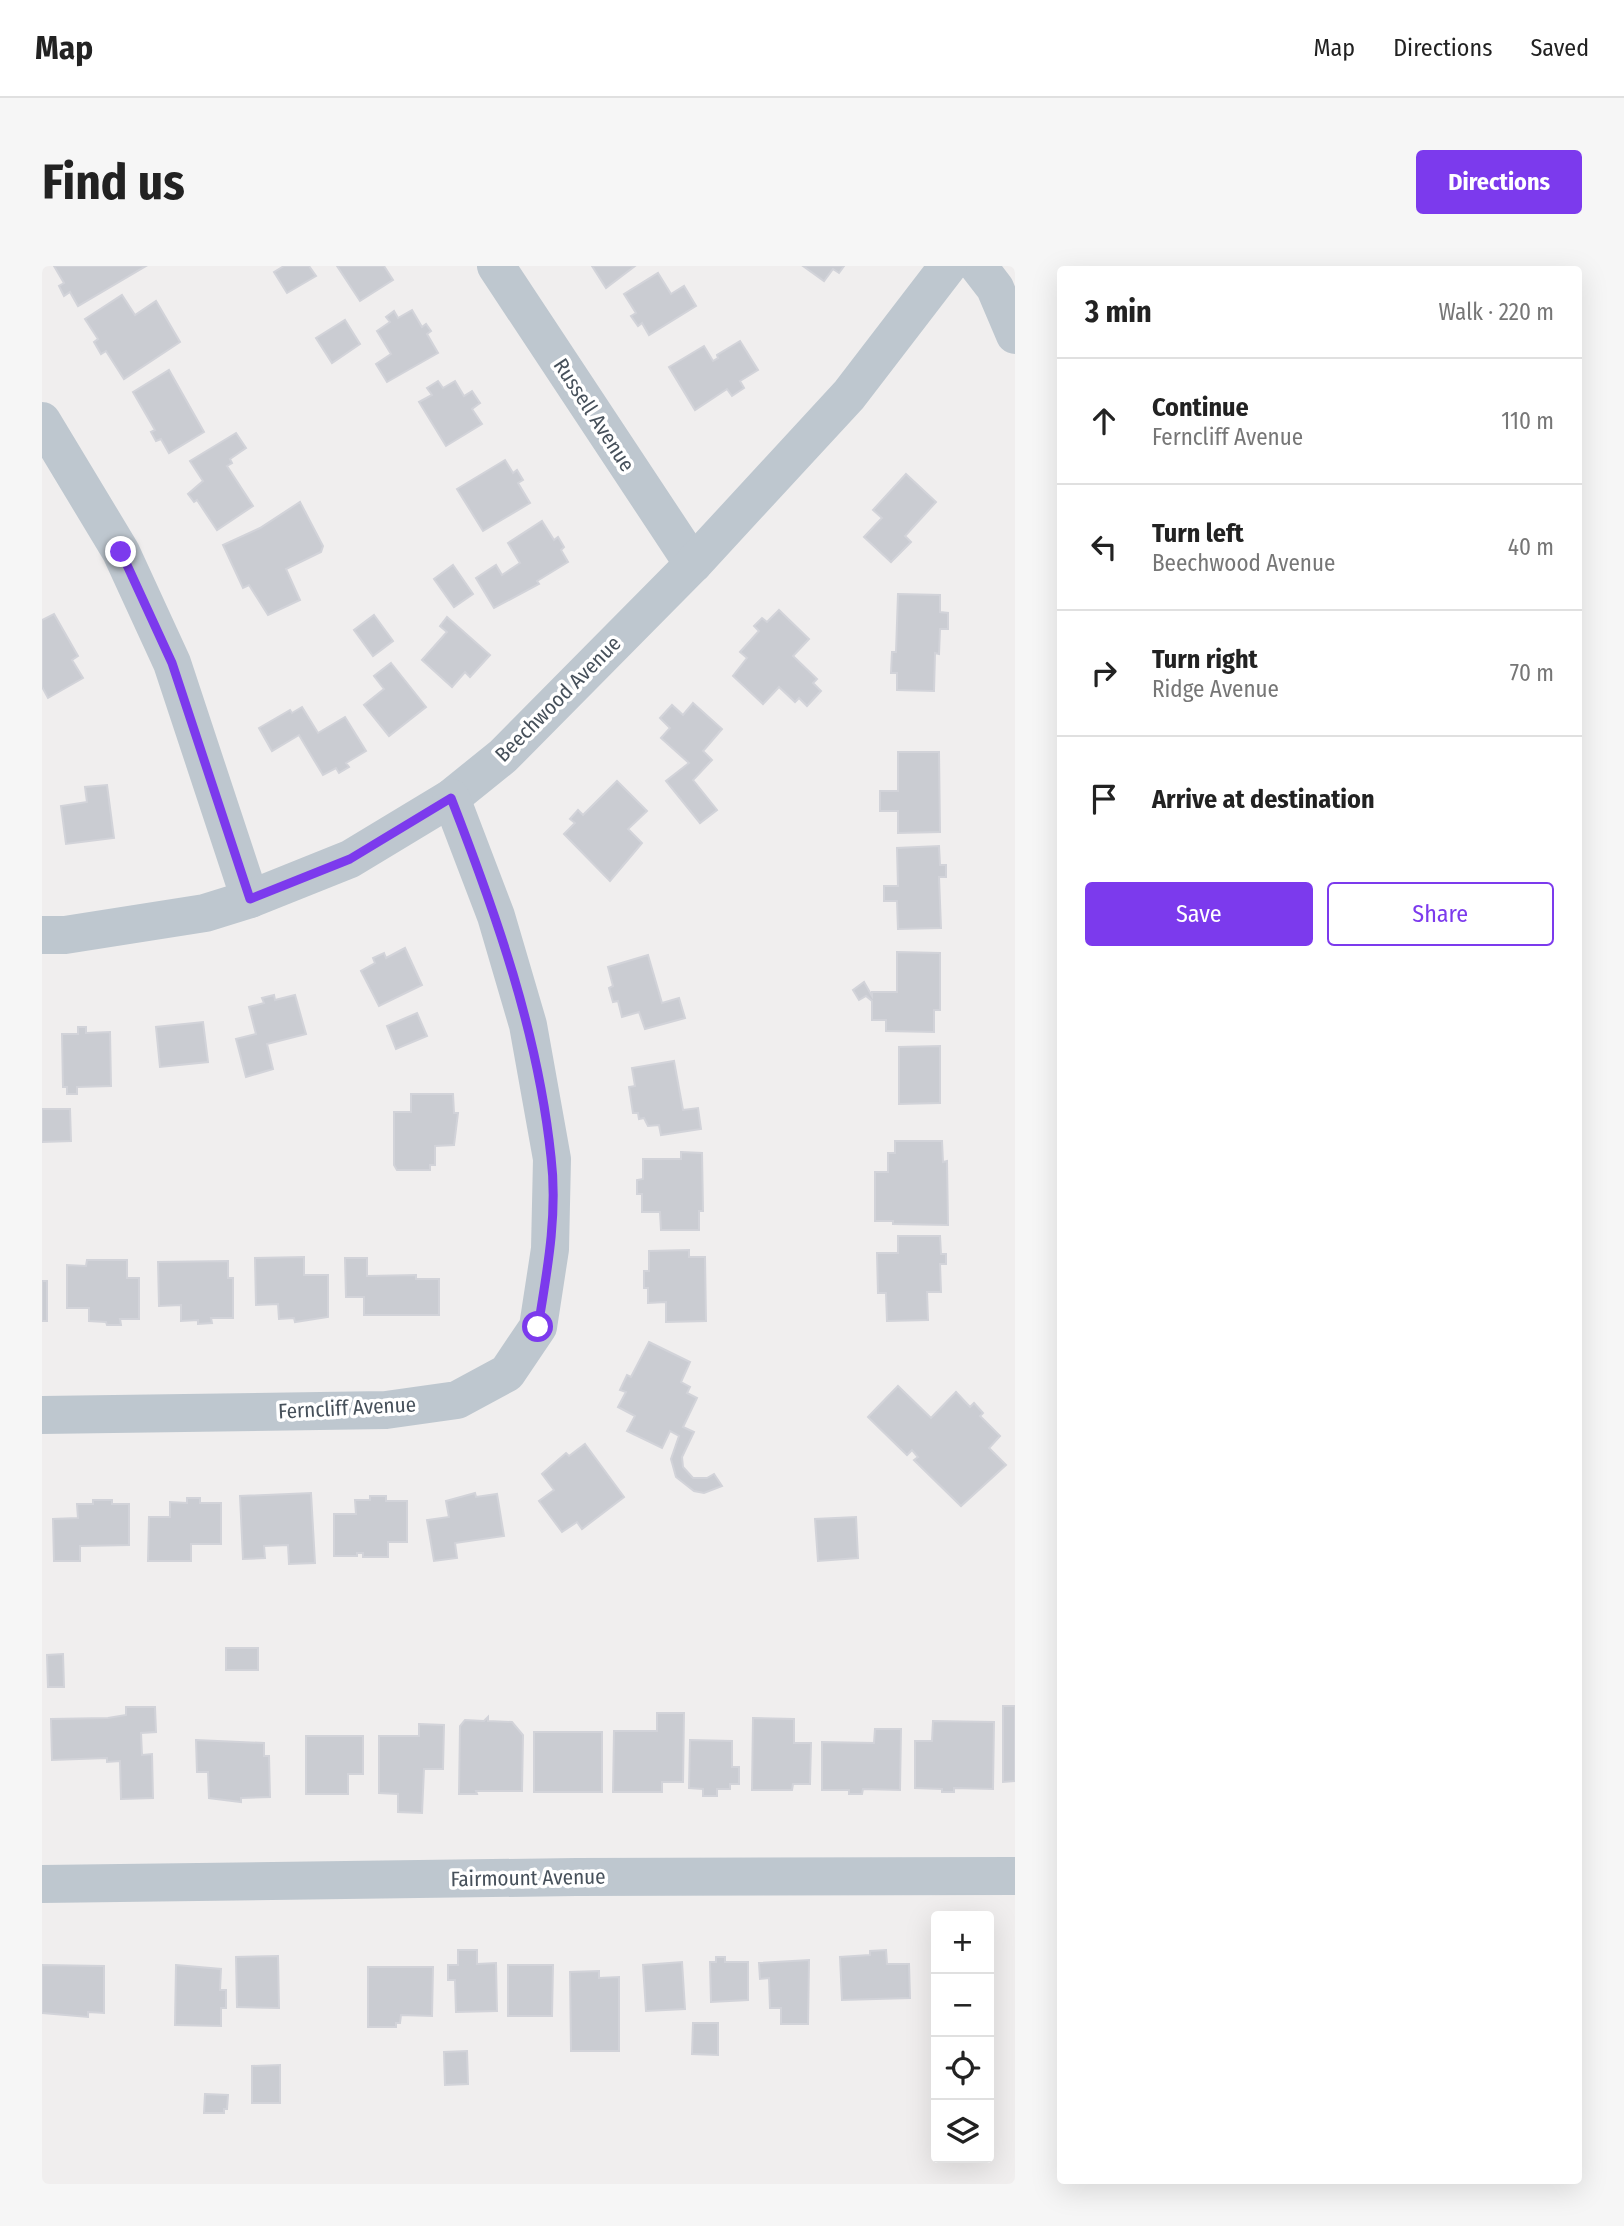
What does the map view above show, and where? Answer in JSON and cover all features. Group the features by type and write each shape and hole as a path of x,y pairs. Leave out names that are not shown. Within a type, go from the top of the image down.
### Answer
{"street":[{"name":"Russell Avenue","path":"496,266 693,564"},
{"name":"Beechwood Avenue","path":"42,935 65,935 205,913 250,899 350,859 451,798 503,756 693,564 849,395 948,266"},
{"path":"978,266 995,288 1015,335"},
{"path":"48,440 121,552 172,663 250,899"},
{"name":"Ferncliff Avenue","path":"42,1415 386,1410 457,1400 508,1373 538,1327 550,1249 552,1159 528,1025 496,916 451,798"},
{"name":"Fairmount Avenue","path":"42,1884 576,1877 1015,1876"}],"building":[{"path":"54,266 146,266 78,306 70,292 64,296 59,286 64,283"},
{"path":"284,266 309,266 316,276 287,293 274,272"},
{"path":"337,266 384,266 393,280 360,301"},
{"path":"592,266 635,266 606,288"},
{"path":"803,266 844,266 839,273 833,269 824,281"},
{"path":"658,273 671,294 684,286 696,306 649,335 642,323 638,326 631,316 636,313 624,294"},
{"path":"122,295 135,315 156,301 180,342 124,379 106,351 101,354 94,342 98,339 85,319"},
{"path":"412,310 422,327 426,324 431,331 427,334 438,353 387,382 376,364 391,354 377,331 390,322 386,317 394,311 398,318"},
{"path":"345,320 360,344 332,363 316,338"},
{"path":"740,341 758,370 740,381 744,388 732,396 727,389 695,410 669,367 704,346 713,361 718,358 717,355"},
{"path":"169,370 204,432 169,453 161,439 156,441 151,432 155,430 133,392"},
{"path":"438,381 443,388 455,381 464,396 472,391 480,403 472,409 482,424 446,446 419,402 432,395 427,388"},
{"path":"236,433 246,448 230,459 232,463 227,466 253,506 217,530 197,500 194,502 188,494 203,481 190,461"},
{"path":"505,460 513,473 517,470 523,480 518,483 530,503 483,531 457,489"},
{"path":"906,474 936,502 905,536 911,542 891,562 864,537 882,518 873,510"},
{"path":"300,502 323,546 321,552 286,569 300,600 268,615 249,585 243,588 223,545 260,528"},
{"path":"542,521 554,540 558,537 568,562 537,581 539,584 494,608 476,578 496,565 502,575 520,563 508,543"},
{"path":"453,565 473,594 454,607 434,579"},
{"path":"898,594 940,595 940,612 948,613 948,629 940,629 939,654 935,653 934,691 897,690 897,673 891,673 892,652 896,652"},
{"path":"779,610 809,639 793,656 817,679 813,683 821,691 807,706 799,698 795,702 779,687 763,704 733,676 747,658 740,652 759,631 754,626 762,618 767,622"},
{"path":"54,614 78,656 72,660 83,678 48,698 42,687 42,620"},
{"path":"374,615 393,641 373,656 354,630"},
{"path":"447,617 490,655 470,677 465,672 452,687 422,660 447,632 440,626"},
{"path":"391,663 426,707 389,736 364,705 384,689 374,676"},
{"path":"693,703 722,729 703,751 712,760 693,780 717,810 700,823 666,781 689,763 661,738 670,728 660,718 672,705 683,715"},
{"path":"302,707 318,733 345,717 366,751 346,763 349,767 339,773 336,768 323,775 299,735 272,751 259,728 290,710 292,713"},
{"path":"898,752 939,752 940,832 898,833 898,811 880,811 880,791 898,791"},
{"path":"617,781 647,811 628,829 642,843 610,881 564,834 575,823 570,819 578,810 583,815"},
{"path":"107,785 114,838 66,844 61,806 87,802 85,787"},
{"path":"939,846 940,865 946,865 946,877 939,877 941,928 898,929 897,901 884,901 884,886 898,886 897,848"},
{"path":"405,948 422,985 379,1006 361,971 375,963 373,958 384,953 386,958"},
{"path":"897,952 940,953 940,1010 934,1010 934,1032 886,1031 886,1020 872,1020 872,1001 866,996 859,1000 853,990 864,982 872,996 872,992 897,992"},
{"path":"648,955 662,1003 679,998 685,1018 645,1029 639,1012 622,1017 618,1001 613,1002 609,988 613,986 608,967"},
{"path":"274,995 275,1000 295,995 306,1034 267,1044 273,1069 246,1077 236,1039 256,1034 249,1007 264,1003 262,998"},
{"path":"417,1013 427,1036 396,1049 387,1026"},
{"path":"203,1022 208,1062 160,1067 156,1027"},
{"path":"78,1027 86,1027 86,1033 110,1032 111,1086 77,1087 77,1094 67,1094 67,1087 63,1087 62,1034 78,1034"},
{"path":"940,1046 940,1103 899,1104 899,1047"},
{"path":"674,1061 683,1110 698,1108 701,1129 661,1135 659,1125 648,1126 644,1118 639,1119 638,1113 633,1113 629,1087 635,1086 632,1068"},
{"path":"411,1094 453,1094 454,1113 458,1113 454,1145 435,1146 435,1165 430,1165 430,1170 397,1170 394,1165 394,1112 411,1112"},
{"path":"42,1109 70,1109 71,1141 42,1142"},
{"path":"895,1141 942,1141 943,1162 947,1161 948,1225 875,1221 875,1172 888,1172 888,1153 895,1153"},
{"path":"681,1152 702,1153 703,1211 699,1211 699,1230 661,1230 660,1212 642,1212 642,1194 637,1194 637,1180 643,1179 643,1159 681,1159"},
{"path":"898,1236 940,1236 941,1254 946,1254 946,1264 940,1264 941,1292 927,1292 928,1320 887,1321 886,1293 878,1293 877,1253 898,1253"},
{"path":"689,1250 689,1257 705,1257 706,1321 666,1322 666,1302 648,1303 648,1288 644,1288 644,1271 649,1271 649,1251"},
{"path":"304,1257 304,1275 328,1275 328,1317 295,1322 294,1318 279,1319 278,1304 256,1305 255,1258"},
{"path":"345,1258 367,1258 367,1276 416,1275 416,1279 439,1279 439,1315 364,1315 364,1297 346,1297"},
{"path":"87,1260 127,1260 127,1278 139,1278 139,1319 120,1319 121,1325 107,1325 106,1322 89,1321 89,1308 67,1308 67,1265 86,1266"},
{"path":"228,1261 228,1278 233,1278 233,1318 211,1318 212,1323 198,1324 198,1320 181,1321 181,1305 159,1306 158,1262"},
{"path":"42,1281 47,1281 47,1321 42,1321"},
{"path":"649,1342 690,1362 681,1382 690,1387 687,1393 697,1398 683,1427 694,1432 682,1457 683,1467 693,1478 707,1478 714,1474 722,1486 704,1493 694,1491 676,1477 671,1459 679,1436 670,1431 662,1448 627,1431 635,1416 618,1407 626,1392 620,1390 627,1375 631,1377"},
{"path":"898,1386 931,1418 956,1392 970,1407 974,1403 983,1413 980,1416 1000,1436 989,1448 1006,1465 961,1506 914,1460 918,1457 912,1450 907,1455 868,1417"},
{"path":"585,1444 624,1497 582,1529 577,1522 562,1532 539,1501 554,1490 542,1474 566,1453 569,1456"},
{"path":"311,1493 315,1563 289,1564 288,1545 264,1546 265,1558 243,1559 240,1496"},
{"path":"475,1493 476,1497 497,1494 504,1536 455,1543 457,1558 434,1561 427,1520 449,1517 446,1501"},
{"path":"370,1496 386,1496 386,1501 407,1501 407,1542 388,1542 388,1557 363,1557 363,1553 357,1553 357,1556 334,1556 334,1514 356,1514 355,1500 370,1500"},
{"path":"187,1498 200,1498 200,1503 221,1503 221,1544 191,1544 191,1561 148,1561 149,1517 170,1517 170,1502 187,1503"},
{"path":"93,1500 129,1504 129,1545 80,1546 80,1561 54,1561 53,1519 78,1518 77,1504 93,1504"},
{"path":"856,1517 858,1558 818,1561 815,1519"},
{"path":"226,1648 258,1648 258,1670 226,1670"},
{"path":"63,1654 64,1687 48,1687 47,1655"},
{"path":"1003,1706 1015,1706 1015,1781 1003,1782"},
{"path":"126,1707 155,1707 156,1732 141,1733 142,1755 152,1754 153,1798 121,1799 120,1761 107,1762 107,1758 52,1760 51,1719 108,1718 126,1715"},
{"path":"657,1713 684,1713 683,1782 662,1782 662,1792 613,1792 614,1731 657,1731"},
{"path":"488,1717 488,1721 512,1722 523,1735 522,1791 476,1791 477,1794 459,1794 460,1726 465,1720 484,1721"},
{"path":"753,1718 794,1719 794,1743 811,1743 810,1784 793,1784 792,1790 752,1790"},
{"path":"933,1721 994,1722 993,1789 954,1788 954,1792 942,1792 942,1789 915,1788 915,1741 932,1741"},
{"path":"419,1724 444,1725 443,1769 424,1769 422,1813 398,1812 398,1794 379,1793 379,1736 419,1736"},
{"path":"875,1729 901,1729 900,1790 863,1789 862,1794 849,1794 849,1790 822,1790 822,1742 874,1743"},
{"path":"534,1732 602,1732 602,1792 534,1792"},
{"path":"306,1736 363,1736 363,1774 348,1774 348,1794 306,1794"},
{"path":"196,1740 264,1743 264,1756 269,1756 270,1797 241,1798 241,1802 209,1798 208,1772 197,1772"},
{"path":"690,1740 732,1741 732,1767 739,1767 739,1784 730,1784 730,1789 717,1789 717,1796 703,1796 703,1789 689,1788"},
{"path":"458,1950 477,1950 477,1964 496,1963 497,2011 456,2012 455,1980 448,1980 448,1965 458,1965"},
{"path":"886,1950 887,1964 909,1964 910,1998 842,2000 840,1957 870,1955 870,1951"},
{"path":"278,1956 279,2008 237,2007 236,1957"},
{"path":"716,1957 725,1957 725,1962 748,1962 748,2000 711,2002 710,1962 716,1962"},
{"path":"809,1960 808,2024 781,2024 781,2008 770,2008 769,1978 760,1979 759,1963"},
{"path":"682,1962 685,2009 646,2011 643,1965"},
{"path":"42,1965 104,1966 104,2013 88,2012 88,2017 42,2013"},
{"path":"176,1965 221,1969 220,1990 226,1990 226,2008 221,2008 221,2026 175,2025"},
{"path":"508,1965 553,1965 552,2016 508,2016"},
{"path":"368,1967 433,1967 432,2016 401,2015 400,2023 396,2023 396,2027 368,2027"},
{"path":"599,1971 599,1978 619,1977 619,2051 571,2051 570,1972"},
{"path":"693,2023 718,2023 718,2055 692,2054"},
{"path":"467,2051 468,2084 445,2085 444,2052"},
{"path":"280,2065 280,2103 252,2103 252,2066"},
{"path":"205,2094 228,2095 224,2113 204,2113"}],"route":[{"path":"121,552 172,663 250,899 350,859 451,798 496,916 528,1025 552,1159 550,1249 538,1327"}]}
